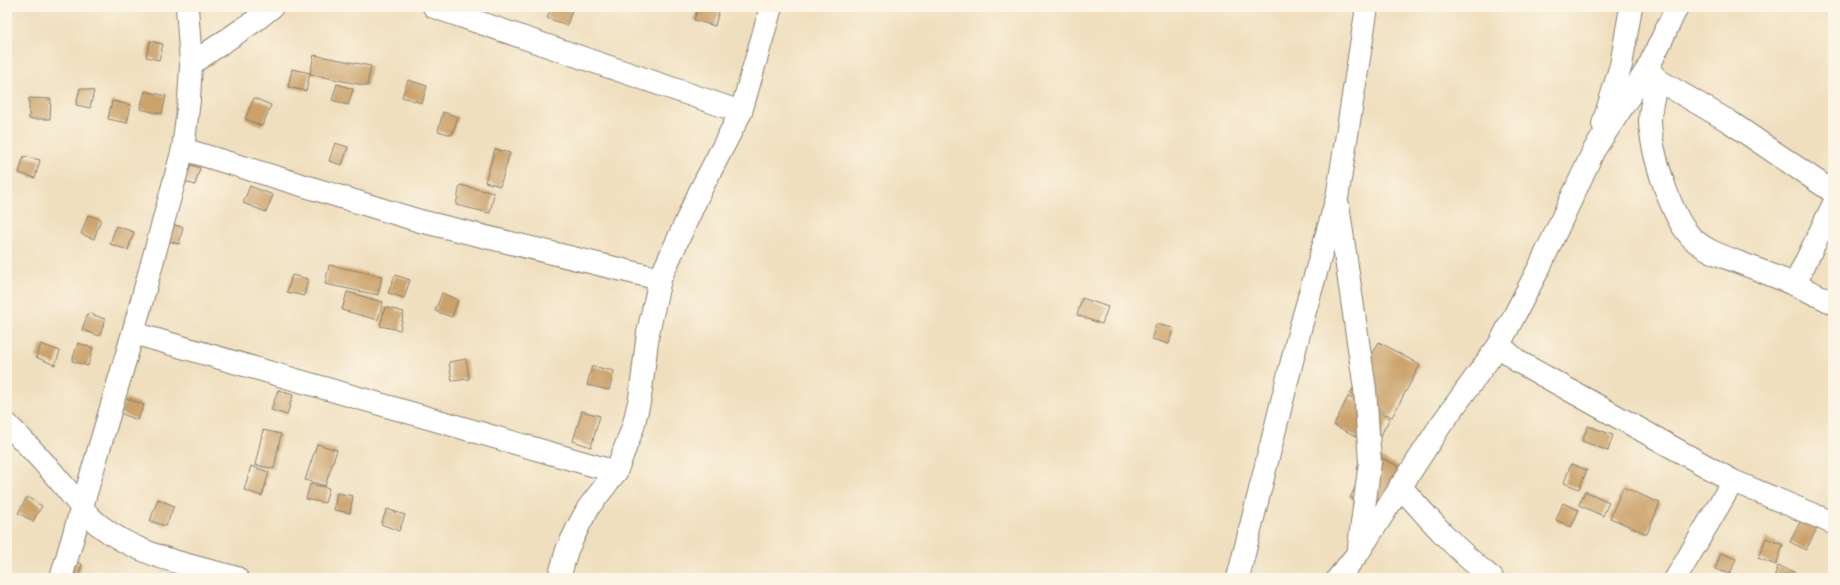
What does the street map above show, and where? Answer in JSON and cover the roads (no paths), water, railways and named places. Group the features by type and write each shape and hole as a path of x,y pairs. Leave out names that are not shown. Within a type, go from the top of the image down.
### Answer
{"street":[{"path":"61,578 133,333 183,149 189,100 191,64 187,7"},
{"path":"191,64 256,20 272,7"},
{"path":"434,7 741,112"},
{"path":"560,578 566,550 588,508 616,472 633,427 640,398 648,333 660,279 700,191 741,112 771,7"},
{"path":"1238,578 1300,329 1337,198 1367,7"},
{"path":"1338,578 1358,553 1440,426 1499,345 1540,266 1594,150 1621,66 1631,7"},
{"path":"1677,7 1653,74 1650,122 1654,149 1667,197 1692,239 1709,250 1795,284 1833,303"},
{"path":"1594,150 1653,74"},
{"path":"1653,74 1730,122 1833,192"},
{"path":"183,149 420,221 660,279"},
{"path":"1337,198 1365,389 1370,462 1354,578"},
{"path":"1795,284 1833,205"},
{"path":"133,333 616,472"},
{"path":"1499,345 1519,362 1733,481 1833,523"},
{"path":"7,424 36,452 97,524 114,536 159,557 237,578"},
{"path":"1676,578 1733,481"},
{"path":"1400,486 1447,540 1471,562 1492,578"},
{"path":"159,557 172,578"}]}
